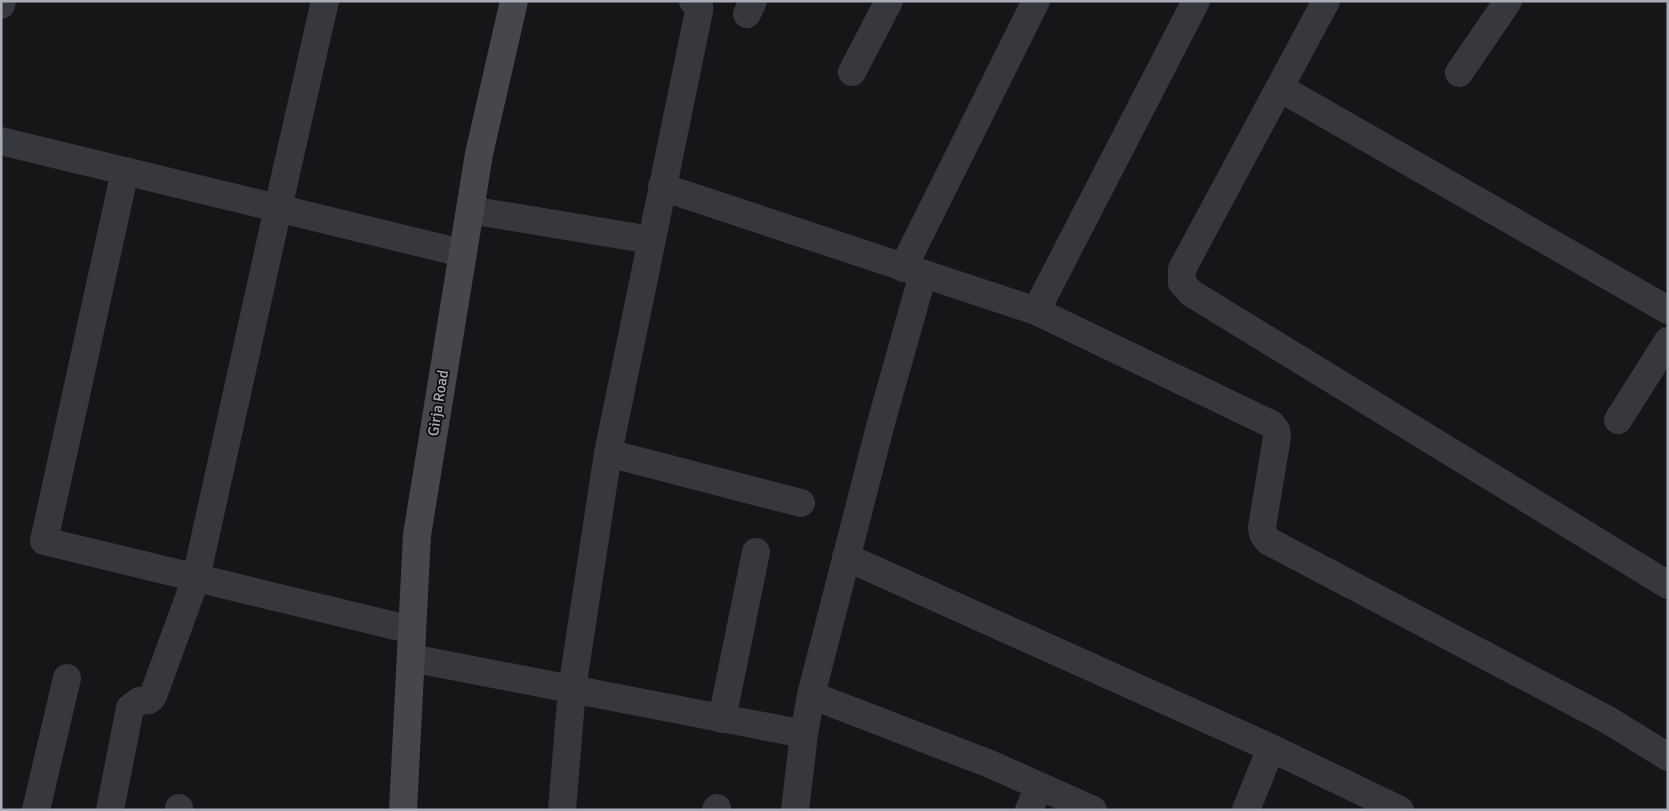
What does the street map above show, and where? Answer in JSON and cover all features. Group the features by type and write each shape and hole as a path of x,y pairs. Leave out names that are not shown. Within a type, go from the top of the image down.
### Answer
{"main road":[{"name":"Girja Road","path":"404,810 417,534 479,154 514,1"}],"street":[{"path":"1,5 2,1"},
{"path":"110,810 130,708 139,701 149,700 153,696 196,578 326,1"},
{"path":"562,810 572,689 608,453 699,11 699,4 693,1"},
{"path":"852,72 889,1"},
{"path":"795,810 804,734 812,694 881,423 913,271 1036,1"},
{"path":"1036,311 1196,1"},
{"path":"1326,1 1182,270 1182,283 1191,293 1668,585"},
{"path":"1459,73 1508,1"},
{"path":"1280,88 1668,310"},
{"path":"1,140 462,253"},
{"path":"125,171 44,541 412,630"},
{"path":"662,187 1036,311 1271,424 1276,430 1277,436 1262,527 1263,534 1268,541 1608,720 1668,757"},
{"path":"470,210 651,240"},
{"path":"1618,420 1668,341"},
{"path":"608,453 800,503"},
{"path":"722,719 756,552"},
{"path":"846,557 1271,748 1400,810"},
{"path":"411,658 804,734"},
{"path":"36,810 67,678"},
{"path":"812,694 990,764 1034,798 1093,810"},
{"path":"1246,810 1271,748"}]}
